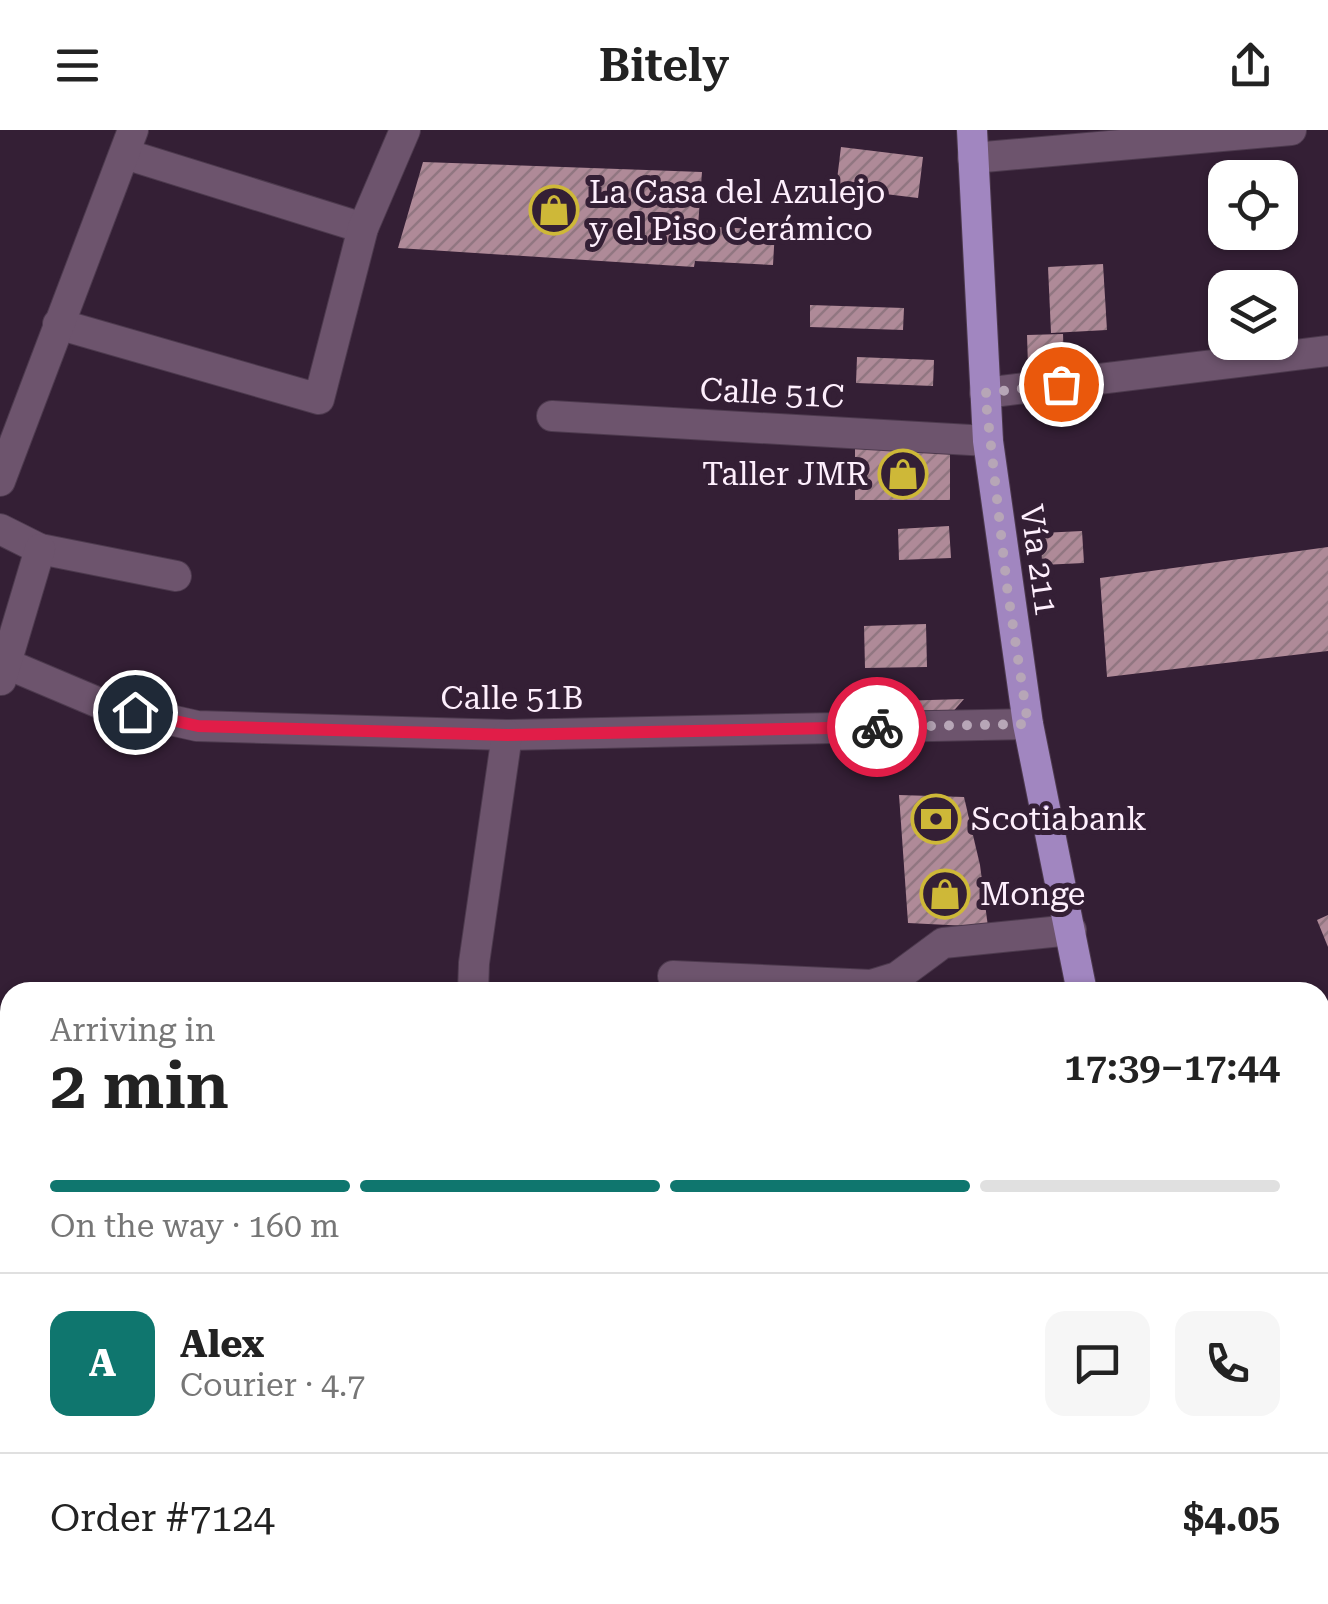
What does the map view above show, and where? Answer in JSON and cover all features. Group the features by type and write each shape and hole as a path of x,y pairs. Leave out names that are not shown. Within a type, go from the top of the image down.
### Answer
{"main road":[{"name":"Vía 211","path":"973,144 988,440 1028,724 1080,982"}],"street":[{"path":"58,324 319,399 363,228 405,130"},
{"path":"973,144 1292,130"},
{"path":"0,480 129,142 363,228"},
{"path":"985,393 1328,351"},
{"name":"Calle 51C","path":"552,416 988,440"},
{"path":"0,529 40,549 176,576"},
{"path":"4,674 40,549"},
{"name":"Calle 51B","path":"4,674 104,705 198,726 507,735 1028,724"},
{"path":"473,982 507,735"},
{"path":"881,982 897,977 943,943 1071,930"},
{"path":"673,976 805,982"}],"building":[{"path":"841,147 923,157 918,198 836,188"},
{"name":"La Casa del Azulejo y el Piso Cerámico","path":"423,162 702,172 698,226 775,230 773,265 695,261 694,267 398,248"},
{"path":"1103,264 1107,330 1051,333 1048,267"},
{"path":"810,305 904,308 903,330 810,327"},
{"path":"1063,334 1064,366 1028,367 1027,335"},
{"path":"857,357 934,360 933,386 856,383"},
{"name":"Taller JMR","path":"855,449 950,449 950,500 855,500"},
{"path":"949,526 951,558 899,560 898,529"},
{"path":"1082,531 1084,563 1042,565 1041,533"},
{"path":"1328,547 1328,651 1107,677 1100,578"},
{"path":"926,624 927,667 865,668 864,626"},
{"path":"964,699 950,715 894,715 897,701"},
{"path":"899,795 964,797 980,865 988,927 908,923"},
{"path":"1328,915 1328,947 1317,920"}],"way so far":[{"path":"877,727 1028,724 1007,587 985,393 1061,384"}],"place":[{"name":"La Casa del Azulejo y el Piso Cerámico","path":"554,210"},
{"name":"Taller JMR","path":"903,474"},
{"name":"Scotiabank","path":"936,819"},
{"name":"Monge","path":"945,894"}],"route":[{"path":"135,712 198,726 507,735 877,727"}]}
